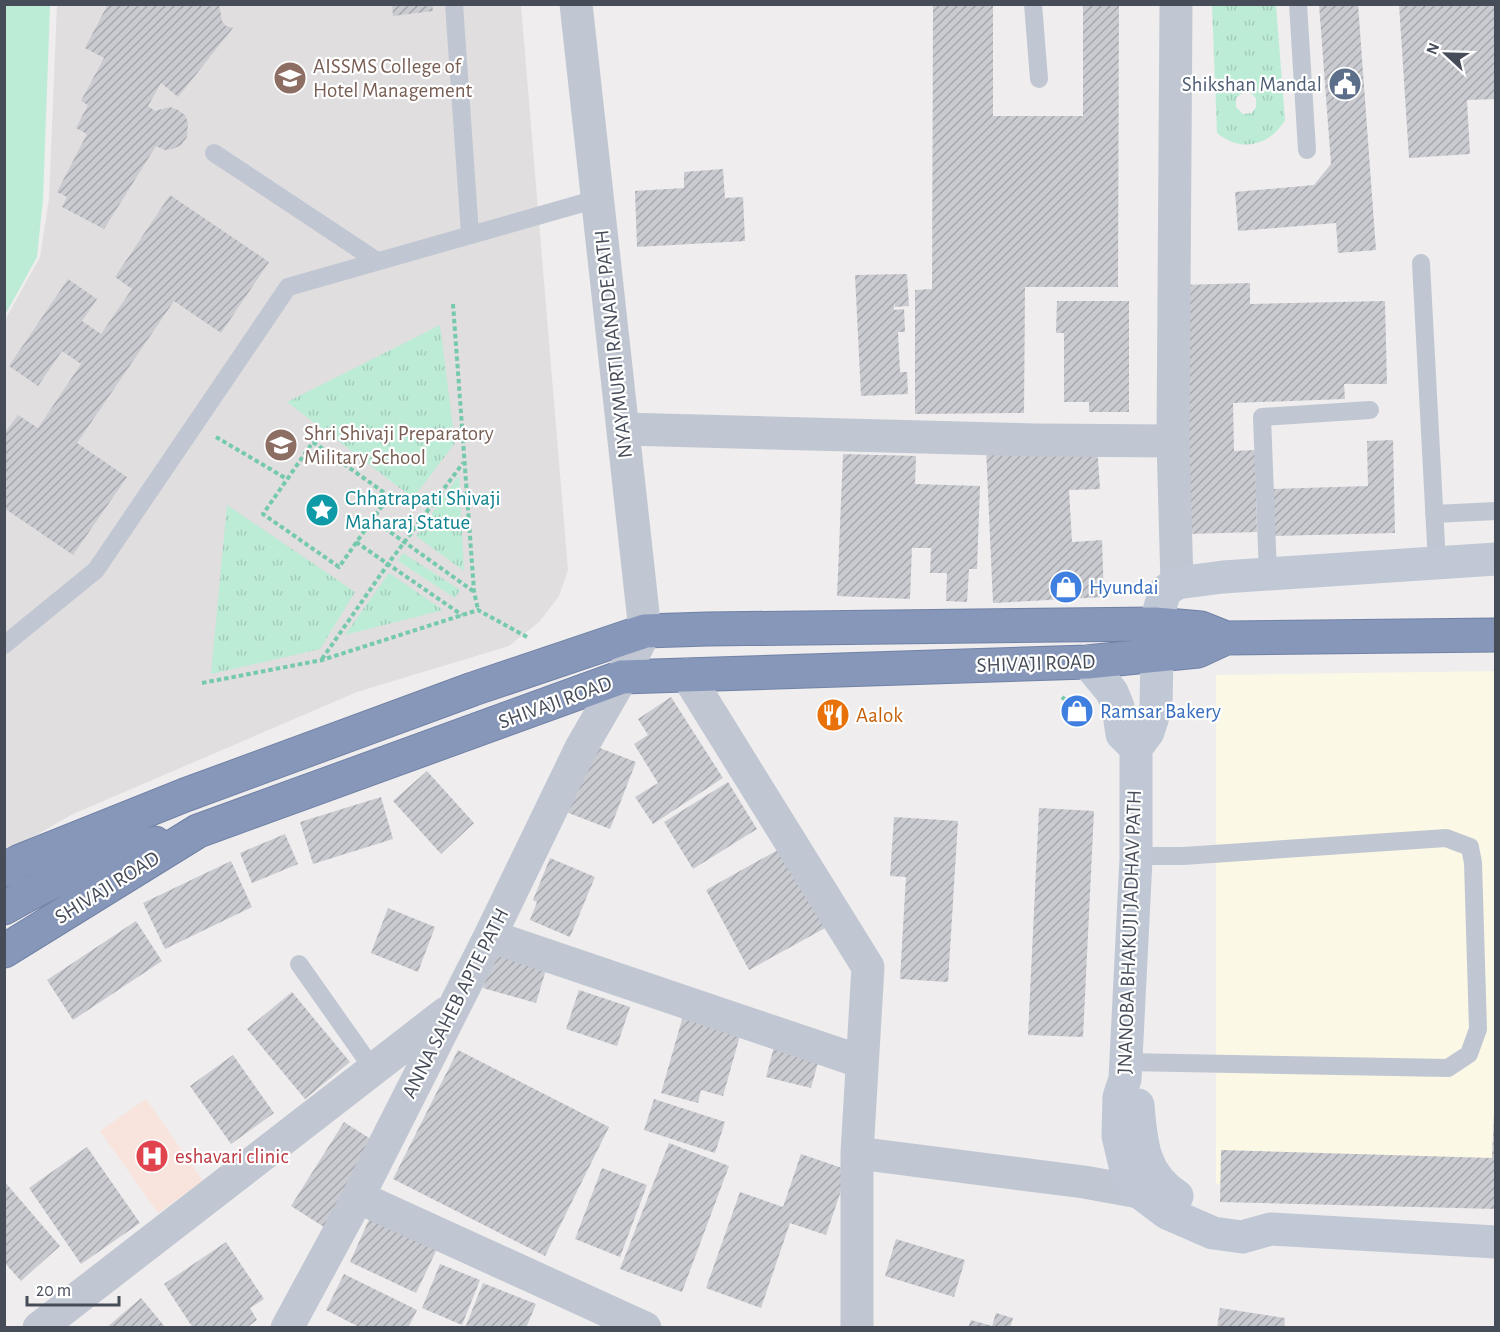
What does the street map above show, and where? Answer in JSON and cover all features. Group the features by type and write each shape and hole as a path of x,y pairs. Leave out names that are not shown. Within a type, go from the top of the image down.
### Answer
{"highway":[{"name":"SHIVAJI ROAD","path":"4,870 31,856 185,795 473,689 645,631 1155,624 1201,628 1226,638 1496,635"},
{"name":"SHIVAJI ROAD","path":"4,951 198,831 621,677 1087,662 1198,651 1226,638"},
{"path":"4,908 78,869 124,851 198,831"}],"street":[{"name":"NYAYMURTI RANADE PATH","path":"576,4 645,631"},
{"path":"1176,4 1173,441 1177,582"},
{"path":"623,429 1037,440 1173,441"},
{"path":"1087,662 1112,692 1118,707 1122,734 1136,748 1148,732 1156,708 1155,624 1165,591 1177,582 1496,559"},
{"path":"621,677 645,631"},
{"path":"687,675 868,967 857,1153 857,1328"},
{"name":"ANNA SAHEB APTE PATH","path":"287,1328 358,1197 490,936 580,748 621,677"},
{"name":"JNANOBA BHAKUJI JADHAV PATH","path":"1136,748 1136,856 1132,960 1125,1071 1119,1097 1118,1136 1127,1174 1150,1189"},
{"path":"490,936 862,1062"},
{"path":"39,1328 452,1008"},
{"path":"857,1153 1150,1189 1167,1213 1189,1225 1213,1233 1242,1237 1271,1229 1496,1242"},
{"path":"358,1197 645,1328"}],"lane":[{"path":"454,4 470,234"},
{"path":"1033,4 1039,79"},
{"path":"1298,4 1307,150"},
{"path":"214,153 377,261"},
{"path":"4,645 96,570 288,287 597,199"},
{"path":"1421,263 1437,563"},
{"path":"1268,574 1262,417 1370,410"},
{"path":"1434,514 1496,511"},
{"path":"1125,1071 1448,1068 1469,1054 1478,1029 1473,863 1470,848 1446,838 1182,856 1136,856"},
{"path":"299,964 373,1069"}],"path":[{"path":"453,304 463,463 474,591 478,610"},
{"path":"195,424 287,479"},
{"path":"313,442 389,496 339,567 263,514 287,479 313,442"},
{"path":"321,660 463,463"},
{"path":"372,519 474,591"},
{"path":"356,542 462,615"},
{"path":"202,684 321,660 478,610 535,642"},
{"path":"1054,694 1065,698 1092,724"}],"shaded area":[{"name":"Shri Shivaji Preparatory Military School","path":"57,5 521,5 568,570 559,596 540,621 509,646 357,692 73,814 5,853 5,320 40,257 49,199"},
{"path":"1495,671 1495,1197 1216,1184 1216,675"},
{"name":"eshavari clinic","path":"146,1099 203,1181 158,1213 100,1131"}],"green space":[{"path":"5,4 50,5 43,199 37,257 5,315"},
{"path":"1212,5 1276,5 1285,120 1271,136 1254,144 1236,143 1217,133","holes":["1243,92 1250,92 1256,98 1256,107 1252,113 1243,114 1236,107 1236,98"]},
{"path":"440,325 455,443 413,498 287,402"},
{"path":"459,475 464,571 416,536"},
{"path":"227,505 355,592 320,649 211,674"},
{"path":"403,553 460,590 455,598 398,561"},
{"path":"389,573 443,610 345,635"}],"building":[{"path":"108,4 219,4 222,21 226,26 233,28 178,97 161,83 148,106 155,111 170,107 185,115 188,123 187,137 181,145 173,149 165,150 156,146 104,229 62,207 67,197 57,192 87,134 76,128 88,105 81,101 104,58 85,48"},
{"path":"392,4 432,4 433,11 393,16"},
{"path":"933,4 993,4 993,116 1083,116 1083,4 1119,4 1118,287 1025,287 1024,413 915,414 915,290 932,289"},
{"name":"Shikshan Mandal","path":"1319,4 1358,4 1376,250 1338,253 1336,223 1238,231 1235,192 1314,185 1331,164"},
{"path":"1399,4 1496,4 1496,99 1467,100 1470,154 1409,158"},
{"path":"723,169 725,198 743,197 745,241 637,247 635,191 684,188 684,172"},
{"path":"170,195 269,262 221,333 174,301 77,443 127,477 73,555 4,508 4,434 18,415 38,428 81,364 62,351 38,386 9,366 68,279 97,299 82,321 101,334 132,289 115,277"},
{"path":"907,274 909,306 895,307 894,302 894,310 904,309 905,332 898,332 900,372 907,372 908,394 861,396 855,275"},
{"path":"1250,283 1250,304 1385,301 1387,384 1344,384 1345,399 1233,403 1234,451 1255,450 1257,532 1187,534 1182,285"},
{"path":"1057,301 1129,301 1129,412 1089,412 1089,402 1064,402 1064,333 1056,333"},
{"path":"1393,440 1395,533 1274,536 1273,489 1368,486 1367,441"},
{"path":"1097,444 1100,489 1069,490 1072,542 1102,540 1104,597 993,603 986,449"},
{"path":"843,454 916,456 915,484 980,486 977,569 969,569 967,602 946,601 947,573 930,573 931,548 912,548 910,599 837,596"},
{"path":"671,697 723,778 653,824 635,797 658,783 634,744 648,735 638,719"},
{"path":"592,745 636,762 610,829 566,812"},
{"path":"427,771 474,823 441,854 393,801"},
{"path":"728,782 757,829 693,869 664,822"},
{"path":"381,797 393,839 313,864 300,822"},
{"path":"1039,808 1094,811 1083,1037 1028,1035"},
{"path":"894,817 958,821 948,982 900,979 906,877 890,876"},
{"path":"285,834 298,864 252,883 240,853"},
{"path":"783,847 827,927 749,970 706,890"},
{"path":"550,858 595,877 570,937 530,920 537,902 533,900"},
{"path":"231,861 252,907 165,949 143,903"},
{"path":"388,908 435,927 418,972 371,953"},
{"path":"136,921 162,961 73,1020 47,980"},
{"path":"495,947 548,963 536,1003 483,988"},
{"path":"579,990 630,1007 617,1046 566,1029"},
{"path":"292,992 350,1062 305,1099 247,1029"},
{"path":"683,1016 741,1032 723,1096 701,1090 698,1103 661,1093"},
{"path":"775,1043 820,1055 811,1088 766,1077"},
{"path":"458,1050 609,1127 545,1256 393,1179"},
{"path":"233,1055 274,1113 231,1144 190,1086"},
{"path":"654,1099 725,1122 715,1153 644,1130"},
{"path":"1494,1112 1496,1112 1496,1209 1220,1202 1221,1150 1492,1158"},
{"path":"344,1122 377,1143 324,1227 291,1206"},
{"path":"669,1143 729,1166 682,1292 620,1269"},
{"path":"87,1147 140,1223 81,1264 29,1188"},
{"path":"801,1154 848,1170 826,1235 790,1223 761,1308 706,1288 740,1192 783,1207"},
{"path":"602,1168 647,1185 620,1257 575,1239"},
{"path":"4,1181 60,1246 21,1281 4,1262"},
{"path":"371,1215 438,1247 416,1293 350,1262"},
{"path":"896,1239 965,1260 954,1297 885,1276"},
{"path":"226,1242 264,1299 250,1308 257,1320 246,1328 193,1328 164,1284"},
{"path":"440,1264 480,1280 462,1325 422,1308"},
{"path":"344,1274 417,1310 408,1328 361,1328 326,1310"},
{"path":"483,1283 536,1304 526,1328 465,1328"},
{"path":"141,1298 166,1328 106,1328"},
{"path":"1220,1308 1285,1318 1284,1328 1217,1328"},
{"path":"996,1313 1013,1318 1010,1328 968,1328 971,1320 992,1326"}],"place":[{"name":"AISSMS College of Hotel Management","path":"290,78"},
{"name":"Shikshan Mandal","path":"1345,84"},
{"name":"Shri Shivaji Preparatory Military School","path":"281,445"},
{"name":"Chhatrapati Shivaji Maharaj Statue","path":"322,510"},
{"name":"Hyundai","path":"1066,587"},
{"name":"Ramsar Bakery","path":"1077,711"},
{"name":"Aalok","path":"833,715"},
{"name":"eshavari clinic","path":"152,1156"}]}
